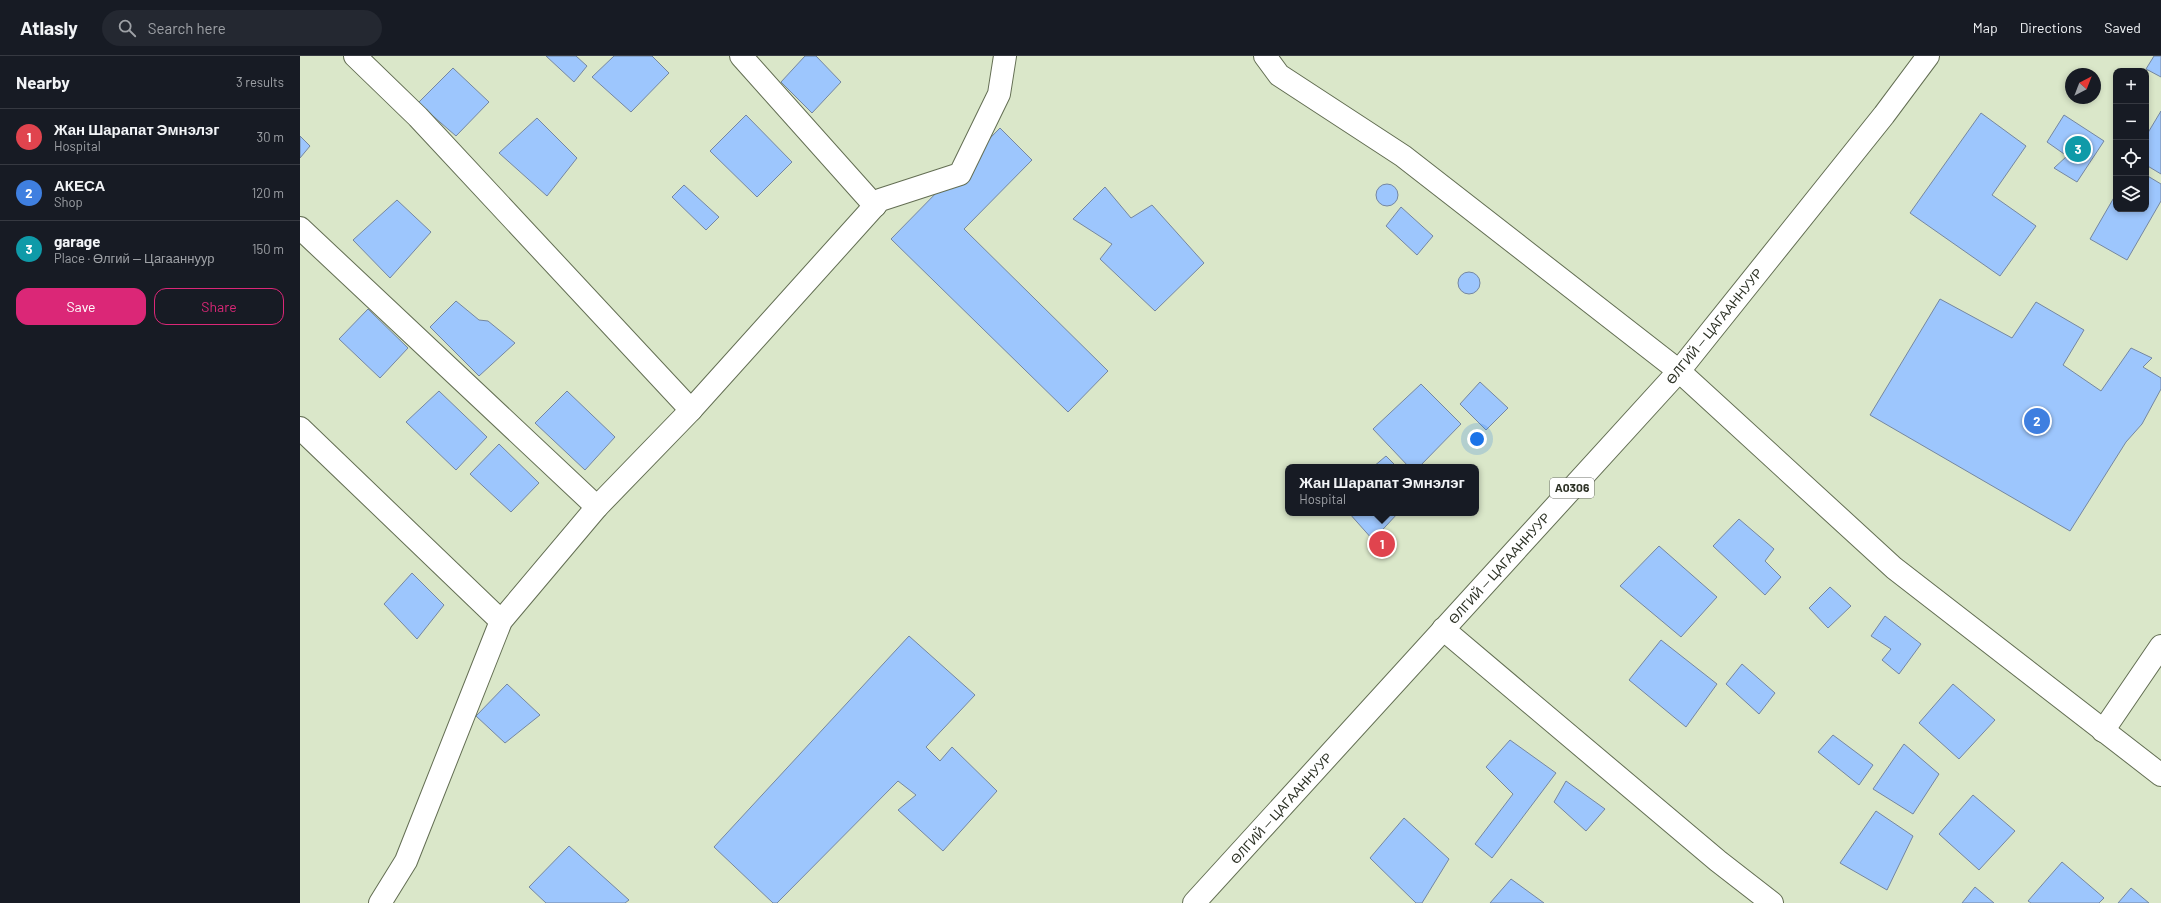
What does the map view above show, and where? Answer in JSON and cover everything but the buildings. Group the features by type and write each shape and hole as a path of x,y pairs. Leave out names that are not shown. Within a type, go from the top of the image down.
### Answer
{"main road":[{"path":"355,56 418,117 691,410"},
{"path":"741,56 875,206"},
{"path":"380,903 406,861 501,622 597,507 691,410 880,200 960,174 999,94 1005,56"},
{"path":"1266,56 1279,75 1403,156 1678,370 1894,568 2103,731 2161,774"},
{"name":"ӨЛГИЙ — ЦАГААННУУР","path":"1194,903 1678,370 1884,115 1928,56"},
{"path":"300,228 597,507"},
{"path":"300,428 501,622"},
{"path":"1443,629 1718,861 1772,903"},
{"path":"2103,731 2161,646"}],"place":[{"name":"garage","path":"2078,149"},
{"name":"АКЕСА","path":"2037,421"},
{"name":"Жан Шарапат Эмнэлэг","path":"1382,544"}]}
